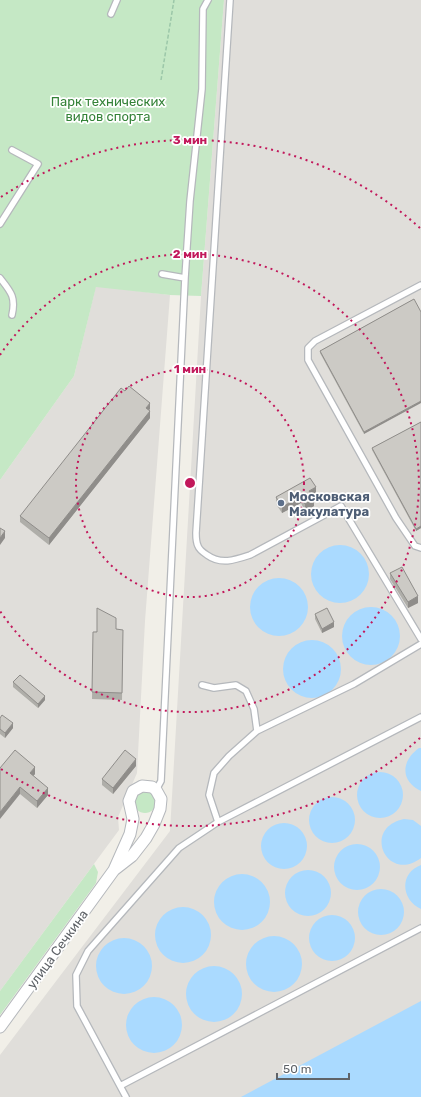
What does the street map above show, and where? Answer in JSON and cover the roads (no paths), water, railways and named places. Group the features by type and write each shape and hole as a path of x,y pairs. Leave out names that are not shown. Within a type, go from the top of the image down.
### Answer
{"street":[{"name":"улица Сечкина","path":"0,1027 114,870 130,834 133,819 129,800 130,795 133,791 142,786 147,786 156,790 161,799 160,809 146,838 132,856 114,870"}],"lane":[{"path":"111,14 117,0"},
{"path":"156,790 161,782 190,201 202,89 203,9 208,0"},
{"path":"230,0 196,533 198,546 212,559 223,561 236,560 250,555 341,506 421,640"},
{"path":"0,224 38,164 12,150"},
{"path":"162,274 185,278"},
{"path":"0,278 12,293 14,304 12,315"},
{"path":"421,285 315,341 308,348 308,360 396,518 415,546 421,548"},
{"path":"218,822 209,795 214,773 229,756 257,731 354,684 421,644"},
{"path":"202,685 214,688 236,685 246,691 254,709 257,731"},
{"path":"126,1097 77,1006 76,975 88,951 179,848 218,822 421,717"},
{"path":"120,1086 421,928"}],"water":[{"path":"334,545 346,545 361,553 369,568 369,580 361,595 346,603 334,603 319,595 311,580 311,568 319,553"},
{"path":"273,578 285,578 300,586 308,601 308,613 300,628 285,636 273,636 258,628 250,613 250,601 258,586"},
{"path":"365,607 377,607 392,615 400,630 400,642 392,657 377,665 365,665 350,657 342,642 342,630 350,615"},
{"path":"306,640 318,640 333,648 341,663 341,675 333,690 318,698 306,698 291,690 283,675 283,663 291,648"},
{"path":"419,748 421,748 421,791 409,782 405,771 409,759"},
{"path":"376,772 384,772 393,776 399,782 403,795 399,808 393,814 384,818 376,818 367,814 361,808 357,799 357,791 361,782 367,776"},
{"path":"328,797 336,797 345,801 351,807 355,820 351,833 345,839 336,843 328,843 319,839 313,833 309,824 309,816 313,807 319,801"},
{"path":"404,819 413,820 421,826 421,858 409,864 398,864 389,859 384,852 382,842 384,833 391,824"},
{"path":"280,823 288,823 297,827 303,833 307,846 303,859 297,865 288,869 280,869 271,865 265,859 261,850 261,842 265,833 271,827"},
{"path":"353,844 361,844 370,848 376,854 380,867 376,880 370,886 361,890 353,890 344,886 338,880 334,871 334,863 338,854 344,848"},
{"path":"421,865 421,909 414,905 409,899 405,887 409,874"},
{"path":"304,870 312,870 321,874 327,880 331,893 327,906 321,912 312,916 304,916 295,912 289,906 285,897 285,889 289,880 295,874"},
{"path":"237,874 247,874 262,882 268,891 270,902 268,913 262,922 247,930 237,930 226,925 219,918 214,907 214,897 219,886 226,879"},
{"path":"377,889 385,889 394,893 400,899 404,912 400,925 394,931 385,935 377,935 368,931 362,925 358,916 358,908 362,899 368,893"},
{"path":"178,907 188,907 203,915 209,924 211,935 209,946 203,955 188,963 178,963 167,958 160,951 155,940 155,930 160,919 167,912"},
{"path":"328,915 336,915 345,919 351,925 355,938 351,951 345,957 336,961 328,961 319,957 313,951 309,942 309,934 313,925 319,919"},
{"path":"269,936 279,936 294,944 300,953 302,964 300,975 294,984 279,992 269,992 258,987 251,980 246,969 246,959 251,948 258,941"},
{"path":"119,938 129,938 144,946 150,955 152,966 150,977 144,986 129,994 119,994 108,989 101,982 96,971 96,961 101,950 108,943"},
{"path":"209,966 219,966 234,974 240,983 242,994 240,1005 234,1014 219,1022 209,1022 198,1017 191,1010 186,999 186,989 191,978 198,971"},
{"path":"149,997 159,997 174,1005 180,1014 182,1025 180,1036 174,1045 159,1053 149,1053 138,1048 131,1041 126,1030 126,1020 131,1009 138,1002"},
{"path":"421,1001 421,1097 241,1097"}],"place":[{"name":"Московская Макулатура","path":"281,503"}],"park label":[{"name":"Парк технических видов спорта","path":"108,108"}]}
